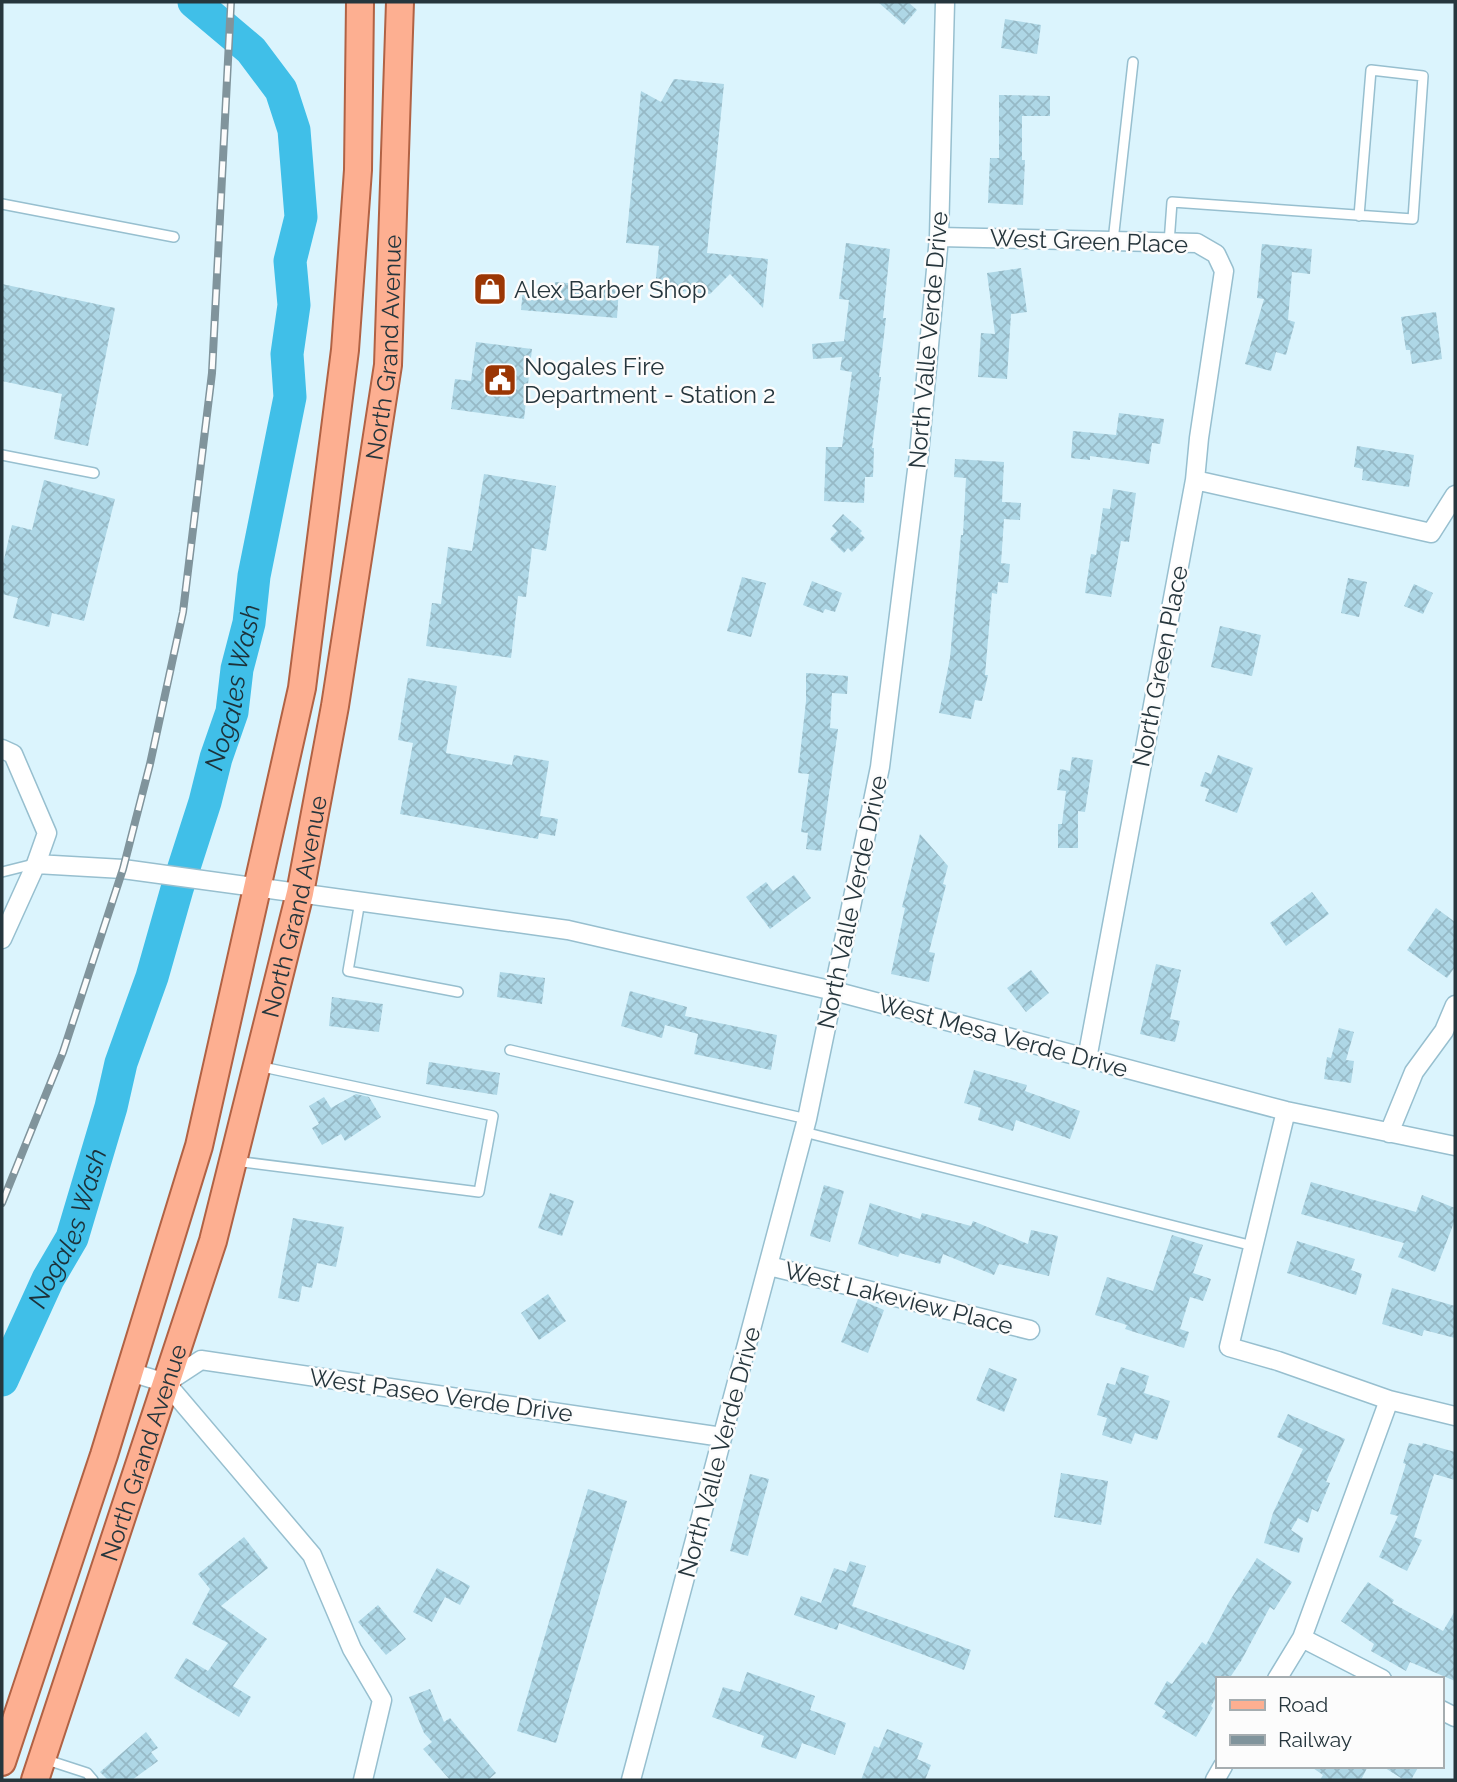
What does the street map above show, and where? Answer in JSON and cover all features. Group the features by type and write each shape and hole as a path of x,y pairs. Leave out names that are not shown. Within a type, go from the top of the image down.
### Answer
{"main road":[{"name":"North Grand Avenue","path":"2,1762 131,1373 200,1146 302,688 345,351 358,170 360,2"},
{"name":"North Grand Avenue","path":"39,1769 212,1241 300,893 335,706 388,365 400,2"}],"street":[{"name":"North Valle Verde Drive","path":"631,1780 805,1125 880,766 919,454 939,237 946,2"},
{"name":"West Green Place","path":"939,237 1197,243 1216,254 1224,271"},
{"name":"North Green Place","path":"1087,1059 1195,480 1224,271"},
{"path":"1195,480 1431,533 1455,495"},
{"path":"2,749 13,754 47,833 2,939"},
{"name":"West Mesa Verde Drive","path":"36,864 150,873 568,930 834,990 1286,1111 1455,1146"},
{"path":"1390,1133 1414,1072 1444,1031 1455,1005"},
{"path":"1286,1111 1229,1347 1278,1361 1389,1400 1455,1416"},
{"name":"West Lakeview Place","path":"769,1266 1030,1330"},
{"name":"West Paseo Verde Drive","path":"166,1383 201,1360 722,1437"},
{"path":"131,1373 166,1383 312,1555 352,1649 382,1700 363,1780"},
{"path":"1278,1677 1302,1638 1389,1400"},
{"path":"1302,1638 1378,1677"}],"lane":[{"path":"1112,241 1133,62"},
{"path":"1169,243 1172,202 1359,216 1413,219 1423,76 1371,69 1359,216"},
{"path":"2,204 174,237"},
{"path":"2,455 94,473"},
{"path":"2,872 36,864"},
{"path":"359,901 348,971 458,992"},
{"path":"510,1050 805,1125 1253,1245"},
{"path":"233,1161 479,1192 494,1115 258,1066"},
{"path":"39,1769 87,1773 93,1780"}],"building":[{"path":"878,2 908,2 917,10 904,25"},
{"path":"1005,19 1041,25 1037,54 1001,48"},
{"path":"674,79 724,84 707,253 768,259 763,308 730,274 710,294 655,288 659,246 626,243 641,91 661,102"},
{"path":"999,95 1050,96 1050,116 1022,116 1022,160 1025,160 1023,205 988,203 990,158 999,158"},
{"path":"846,243 890,249 883,318 886,318 881,377 872,448 873,477 865,477 864,503 824,501 826,447 842,447 852,372 840,370 842,357 813,359 812,344 844,341 849,300 839,299"},
{"path":"1262,244 1312,249 1310,274 1292,272 1288,320 1295,322 1286,355 1276,352 1271,371 1245,364 1264,299 1257,298"},
{"path":"1021,268 1027,312 1011,314 1007,379 978,377 981,333 995,334 987,273"},
{"path":"555,282 619,287 617,318 521,310 523,289 554,292"},
{"path":"2,284 115,308 88,446 54,439 62,394 2,381"},
{"path":"1436,312 1442,359 1412,364 1410,350 1406,350 1401,317"},
{"name":"Nogales Fire Department - Station 2","path":"476,342 532,349 524,419 451,409 455,379 471,381"},
{"path":"1119,413 1164,419 1160,444 1152,443 1149,464 1090,456 1090,460 1071,458 1073,431 1116,435"},
{"path":"1357,446 1414,455 1409,487 1362,480 1363,469 1354,467"},
{"path":"955,459 1004,462 1002,502 1021,503 1020,520 1004,519 1001,563 1010,564 1008,583 998,582 997,594 992,593 985,675 988,675 982,701 975,700 971,719 939,713 950,658 963,535 966,478 954,477"},
{"path":"484,474 556,486 546,551 532,548 526,597 518,596 511,658 426,646 432,603 441,604 448,547 472,551"},
{"path":"44,480 115,499 84,621 52,613 49,627 13,618 18,598 2,594 2,568 12,525 32,530"},
{"path":"1113,489 1136,493 1129,542 1121,541 1111,597 1085,593 1091,554 1096,555 1103,508 1110,509"},
{"path":"843,514 862,531 860,533 865,538 852,552 848,548 844,553 830,539 837,531 832,526"},
{"path":"742,577 766,583 751,637 727,631"},
{"path":"1348,578 1367,582 1359,617 1341,613"},
{"path":"812,581 842,593 835,612 825,609 823,613 803,605"},
{"path":"1414,584 1433,593 1423,614 1404,606"},
{"path":"1220,626 1261,635 1252,676 1211,667"},
{"path":"806,673 848,676 847,694 832,693 830,728 838,729 821,851 806,849 808,833 801,832 809,774 798,773 806,701"},
{"path":"408,678 457,686 446,753 512,765 514,755 549,761 540,816 558,819 555,836 539,833 538,839 400,814 413,743 398,740"},
{"path":"1218,755 1253,768 1237,813 1205,801 1209,789 1200,786 1205,772 1211,774"},
{"path":"1072,757 1093,760 1085,812 1078,811 1078,848 1058,848 1058,824 1062,824 1066,791 1057,790 1060,769 1070,771"},
{"path":"920,834 948,866 943,884 946,885 929,952 935,953 929,982 891,974 905,908 902,907"},
{"path":"794,875 811,898 770,929 746,897 766,882 773,891"},
{"path":"1312,892 1329,914 1286,946 1270,923"},
{"path":"1436,908 1455,922 1455,967 1447,978 1407,950"},
{"path":"1156,964 1181,970 1170,1019 1180,1021 1175,1042 1140,1034"},
{"path":"1031,970 1049,993 1026,1012 1007,988"},
{"path":"500,972 545,978 542,1004 497,997"},
{"path":"630,991 687,1007 685,1016 777,1035 771,1070 694,1054 698,1034 665,1025 662,1038 621,1026"},
{"path":"332,997 383,1004 379,1032 329,1026"},
{"path":"1339,1028 1354,1032 1346,1060 1354,1061 1351,1083 1324,1079 1327,1057 1331,1058"},
{"path":"429,1062 500,1073 497,1095 426,1084"},
{"path":"974,1070 1027,1085 1025,1091 1080,1111 1070,1139 1016,1120 1013,1131 978,1120 981,1108 964,1103"},
{"path":"356,1094 369,1097 381,1117 345,1141 341,1134 322,1145 312,1128 319,1124 309,1106 324,1097 331,1108"},
{"path":"1311,1182 1416,1212 1422,1195 1455,1208 1455,1220 1435,1272 1398,1257 1404,1243 1301,1214"},
{"path":"824,1185 844,1191 830,1242 810,1236"},
{"path":"550,1193 574,1201 562,1236 538,1228"},
{"path":"870,1203 920,1219 922,1213 971,1226 973,1221 1028,1244 1031,1230 1058,1236 1049,1276 999,1264 994,1275 943,1254 940,1264 900,1253 898,1257 858,1244"},
{"path":"293,1218 344,1227 336,1267 317,1263 312,1288 302,1286 299,1302 278,1298"},
{"path":"1172,1235 1203,1245 1193,1273 1211,1279 1203,1301 1190,1297 1180,1329 1189,1332 1184,1348 1125,1329 1127,1325 1095,1315 1107,1277 1153,1291"},
{"path":"1297,1241 1355,1259 1351,1270 1362,1274 1356,1295 1287,1273"},
{"path":"1392,1288 1455,1306 1455,1338 1424,1330 1422,1336 1382,1324"},
{"path":"548,1294 566,1321 539,1340 521,1313"},
{"path":"858,1299 884,1310 868,1353 841,1342"},
{"path":"1121,1367 1149,1376 1144,1393 1170,1401 1157,1440 1135,1433 1131,1444 1102,1435 1107,1418 1097,1415 1107,1383 1115,1385"},
{"path":"989,1368 1017,1379 1004,1412 976,1400"},
{"path":"1288,1414 1345,1439 1326,1482 1330,1483 1318,1512 1312,1509 1308,1523 1298,1518 1291,1530 1303,1538 1299,1553 1264,1543 1273,1513 1303,1449 1277,1437"},
{"path":"1409,1443 1422,1446 1423,1443 1455,1452 1455,1480 1434,1474 1414,1537 1422,1540 1407,1571 1379,1557 1398,1516 1390,1514 1406,1464 1403,1463"},
{"path":"1061,1473 1108,1481 1101,1525 1054,1517"},
{"path":"750,1474 769,1479 748,1556 730,1551"},
{"path":"588,1489 627,1501 556,1743 517,1731"},
{"path":"244,1537 268,1568 221,1606 267,1639 233,1686 251,1697 239,1717 174,1678 186,1658 208,1671 228,1643 192,1624 210,1589 198,1574"},
{"path":"1257,1558 1292,1582 1274,1610 1270,1607 1230,1677 1216,1677 1216,1698 1211,1706 1213,1708 1196,1737 1162,1717 1166,1711 1154,1704 1167,1681 1172,1684 1202,1642 1206,1645"},
{"path":"850,1561 866,1566 852,1606 971,1650 964,1670 839,1623 837,1630 794,1615 801,1596 821,1603 834,1568 846,1572"},
{"path":"437,1568 470,1586 460,1605 445,1597 432,1622 413,1612"},
{"path":"1368,1582 1394,1600 1392,1603 1443,1631 1455,1611 1455,1681 1410,1662 1406,1671 1371,1651 1374,1644 1341,1621"},
{"path":"378,1605 406,1639 386,1655 358,1622"},
{"path":"747,1672 815,1696 810,1710 846,1723 835,1755 802,1743 796,1759 761,1747 764,1736 712,1717 723,1687 740,1692"},
{"path":"430,1689 444,1722 450,1718 496,1773 488,1780 450,1780 423,1749 432,1742 424,1733 409,1697"},
{"path":"887,1729 923,1743 917,1759 931,1765 925,1780 861,1780 874,1746 879,1748"},
{"path":"146,1732 158,1748 151,1752 158,1761 132,1780 108,1780 100,1772"},
{"path":"1313,1768 1367,1768 1361,1780 1320,1780 1323,1775"},
{"path":"1385,1768 1418,1768 1411,1780 1404,1780"}],"waterway":[{"name":"Nogales Wash","path":"2,1380 48,1279 72,1238 111,1107 121,1063 152,977 232,712 237,669 249,623 254,576 290,397 287,354 294,305 290,261 301,217 294,130 281,90 251,50 194,2"}],"railway":[{"path":"2,1203 63,1052 123,869 150,764 183,612 212,373 231,2"}],"place":[{"name":"Alex Barber Shop","path":"490,289"},
{"name":"Nogales Fire Department - Station 2","path":"500,380"}]}
